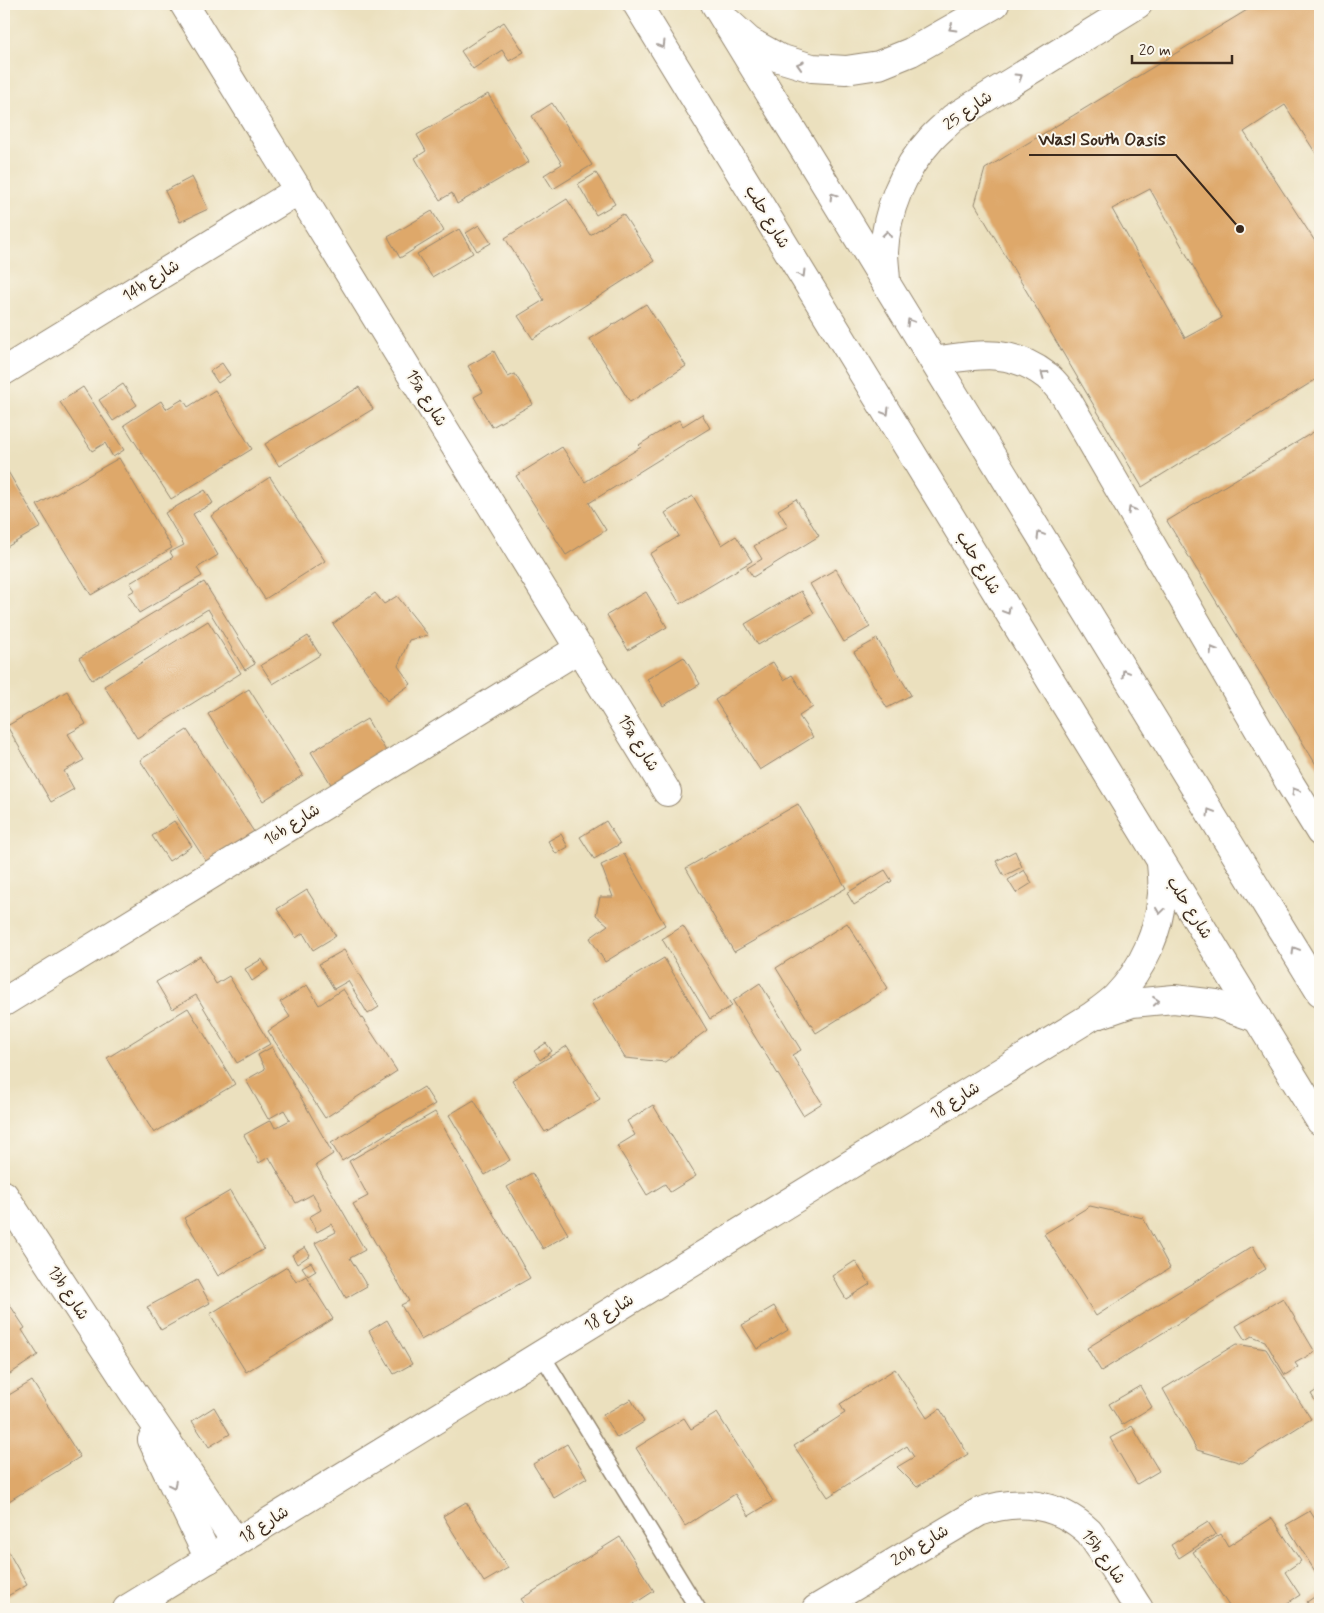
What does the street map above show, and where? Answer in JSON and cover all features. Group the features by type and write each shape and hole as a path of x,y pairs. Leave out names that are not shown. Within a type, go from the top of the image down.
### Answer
{"street":[{"name":"15a شارع","path":"184,4 668,792"},
{"name":"شارع حلب","path":"637,4 1320,1121"},
{"path":"719,11 749,41 779,58 812,68 846,70 879,65 911,52 995,4"},
{"name":"شارع 25","path":"886,283 884,252 888,221 898,192 912,164 930,140 953,118 1138,4"},
{"path":"719,11 1320,992"},
{"name":"14b شارع","path":"4,371 299,190"},
{"path":"934,361 976,355 1002,355 1027,362 1049,377 1065,396 1320,832"},
{"name":"16b شارع","path":"4,1002 580,648"},
{"name":"شارع 18","path":"127,1609 1092,1016 1115,998 1134,975 1148,950 1158,922 1162,893 1161,863"},
{"name":"شارع 18","path":"1092,1016 1132,1003 1174,999 1216,1004 1257,1018"},
{"name":"13b شارع","path":"4,1195 133,1392 236,1542"},
{"name":"13b شارع","path":"133,1392 157,1454 208,1559"},
{"name":"20b شارع","path":"816,1609 979,1512 996,1506 1014,1503 1032,1504"},
{"name":"15b شارع","path":"1032,1504 1063,1513 1089,1533 1108,1559 1139,1609"}],"lane":[{"path":"542,1354 698,1609"}],"building":[{"path":"1257,4 1320,4 1320,160 1285,105 1244,132 1320,249 1320,377 1142,487 975,204 985,169","holes":["1150,189 1222,318 1185,338 1112,209"]},
{"path":"504,22 524,52 509,61 502,50 473,69 461,51"},
{"path":"488,94 529,162 457,204 452,193 440,200 415,158 426,151 417,135"},
{"path":"552,103 592,165 553,189 544,175 562,164 532,116"},
{"path":"596,173 615,204 596,215 578,184"},
{"path":"192,177 208,209 180,222 165,191"},
{"path":"567,199 590,235 623,214 654,261 533,339 518,316 544,300 505,238"},
{"path":"432,211 444,231 400,258 388,237"},
{"path":"479,225 491,243 477,251 466,233"},
{"path":"459,229 473,253 432,277 417,254"},
{"path":"646,304 686,366 630,402 590,339"},
{"path":"494,351 508,377 515,374 533,404 492,427 474,397 483,392 468,366"},
{"path":"222,363 230,375 218,383 210,371"},
{"path":"123,384 137,405 113,421 99,400"},
{"path":"83,387 124,450 113,457 105,443 92,451 60,402"},
{"path":"359,387 373,409 279,466 265,444"},
{"path":"215,390 252,449 171,499 124,425 161,401 166,409 183,399 188,407"},
{"path":"702,414 710,428 589,503 606,530 566,555 516,476 562,447 585,482 641,447 639,445 679,420 683,426"},
{"path":"1320,428 1320,550 1318,551 1320,554 1320,771 1167,521"},
{"path":"119,458 172,548 91,595 37,505"},
{"path":"4,465 41,527 5,548 4,546"},
{"path":"270,477 325,561 265,599 211,516"},
{"path":"205,490 213,503 193,514 218,555 197,568 202,576 139,613 128,594 135,590 130,583 173,557 170,552 184,545 165,513"},
{"path":"693,496 722,545 736,536 752,561 680,604 650,554 679,536 665,513"},
{"path":"796,499 819,536 753,577 747,568 762,559 754,546 788,526 778,510"},
{"path":"836,569 870,627 844,642 810,584"},
{"path":"204,582 255,664 245,670 208,609 92,680 79,658"},
{"path":"801,591 814,613 758,645 745,624"},
{"path":"646,592 667,627 628,650 607,615"},
{"path":"375,593 384,604 397,596 428,635 409,640 398,666 411,684 387,701 333,624"},
{"path":"208,621 241,673 137,738 104,686"},
{"path":"308,636 320,655 273,684 261,665"},
{"path":"877,639 911,695 887,708 854,652"},
{"path":"684,657 700,684 663,706 647,679"},
{"path":"773,662 784,680 792,675 813,707 799,716 813,737 760,770 715,700"},
{"path":"249,689 303,775 263,801 208,714"},
{"path":"67,691 86,724 68,734 84,760 64,771 74,789 51,802 7,726"},
{"path":"367,719 389,756 334,789 311,752"},
{"path":"187,730 258,838 211,869 140,760"},
{"path":"798,804 846,888 734,952 686,868"},
{"path":"174,821 192,846 169,861 152,836"},
{"path":"606,821 620,844 594,859 580,837"},
{"path":"561,834 568,847 556,854 548,841"},
{"path":"1015,851 1022,867 1004,876 996,861"},
{"path":"624,854 665,925 605,962 590,938 608,925 596,915 600,897 613,897 601,865"},
{"path":"885,870 892,881 854,905 847,893"},
{"path":"1024,870 1032,883 1016,893 1008,880"},
{"path":"307,890 336,936 313,950 303,933 296,938 277,909"},
{"path":"847,923 888,988 816,1033 776,968"},
{"path":"683,926 732,1006 710,1019 662,939"},
{"path":"344,950 379,1007 368,1014 348,981 334,989 319,964"},
{"path":"200,956 216,984 229,976 270,1044 237,1063 196,995 172,1009 156,982"},
{"path":"664,958 707,1030 665,1062 625,1058 591,1002"},
{"path":"262,959 268,970 252,981 245,969"},
{"path":"760,983 801,1050 792,1055 822,1103 803,1115 733,1001"},
{"path":"307,985 319,1005 343,989 397,1071 325,1118 268,1031 290,1017 280,1002"},
{"path":"188,1008 235,1084 154,1133 107,1058"},
{"path":"546,1043 552,1051 540,1060 534,1051"},
{"path":"567,1046 600,1099 545,1132 512,1080"},
{"path":"272,1047 333,1154 316,1165 365,1250 350,1258 367,1286 346,1298 315,1243 336,1232 331,1224 317,1232 309,1217 321,1210 313,1194 296,1203 269,1157 259,1163 244,1135 271,1120 275,1128 290,1120 284,1110 268,1119 246,1080 265,1069 258,1055"},
{"path":"424,1087 435,1104 342,1161 331,1143"},
{"path":"474,1100 510,1160 485,1175 449,1115"},
{"path":"653,1105 696,1176 670,1192 665,1184 647,1195 617,1146 635,1135 627,1121"},
{"path":"435,1112 530,1278 421,1340 401,1305 409,1301 353,1204 368,1196 349,1161"},
{"path":"532,1173 568,1234 543,1249 507,1187"},
{"path":"230,1191 264,1249 218,1276 184,1218"},
{"path":"1090,1206 1143,1218 1170,1268 1096,1316 1044,1234"},
{"path":"1253,1246 1266,1269 1101,1371 1087,1348"},
{"path":"305,1247 310,1255 297,1264 292,1255"},
{"path":"855,1261 870,1284 846,1299 832,1276"},
{"path":"311,1262 316,1271 308,1276 302,1267"},
{"path":"287,1267 296,1282 306,1276 333,1319 246,1372 210,1314"},
{"path":"197,1280 210,1303 161,1330 147,1307"},
{"path":"4,1296 25,1328 22,1330 38,1355 4,1378"},
{"path":"1283,1298 1315,1352 1295,1363 1298,1367 1285,1375 1265,1341 1252,1336 1245,1340 1236,1326"},
{"path":"774,1306 788,1330 757,1349 742,1325"},
{"path":"387,1320 412,1364 394,1374 369,1331"},
{"path":"1236,1344 1266,1349 1311,1419 1242,1463 1197,1450 1163,1389"},
{"path":"895,1369 927,1418 940,1409 968,1454 917,1487 897,1467 914,1457 907,1446 828,1497 794,1446 845,1413 840,1404"},
{"path":"32,1381 80,1457 4,1504 4,1398"},
{"path":"1140,1386 1152,1407 1122,1425 1109,1404"},
{"path":"1320,1388 1320,1409 1311,1394"},
{"path":"631,1399 644,1422 617,1438 603,1415"},
{"path":"214,1407 230,1434 209,1447 192,1421"},
{"path":"717,1413 773,1501 749,1516 735,1494 685,1526 636,1448 684,1418 691,1429"},
{"path":"1132,1426 1159,1471 1137,1484 1110,1438"},
{"path":"567,1444 587,1478 554,1498 533,1464"},
{"path":"466,1502 508,1568 484,1582 443,1516"},
{"path":"1310,1511 1320,1527 1320,1575 1318,1576 1286,1525"},
{"path":"1272,1518 1301,1561 1285,1572 1300,1595 1278,1609 1231,1609 1193,1552 1221,1534 1228,1546"},
{"path":"1208,1522 1216,1534 1179,1558 1171,1545"},
{"path":"620,1537 654,1591 626,1609 528,1609 521,1599"},
{"path":"4,1544 27,1585 4,1598"},
{"path":"1320,1593 1320,1609 1312,1609 1307,1602"}],"place":[{"name":"Wasl South Oasis","path":"1240,229"}]}
